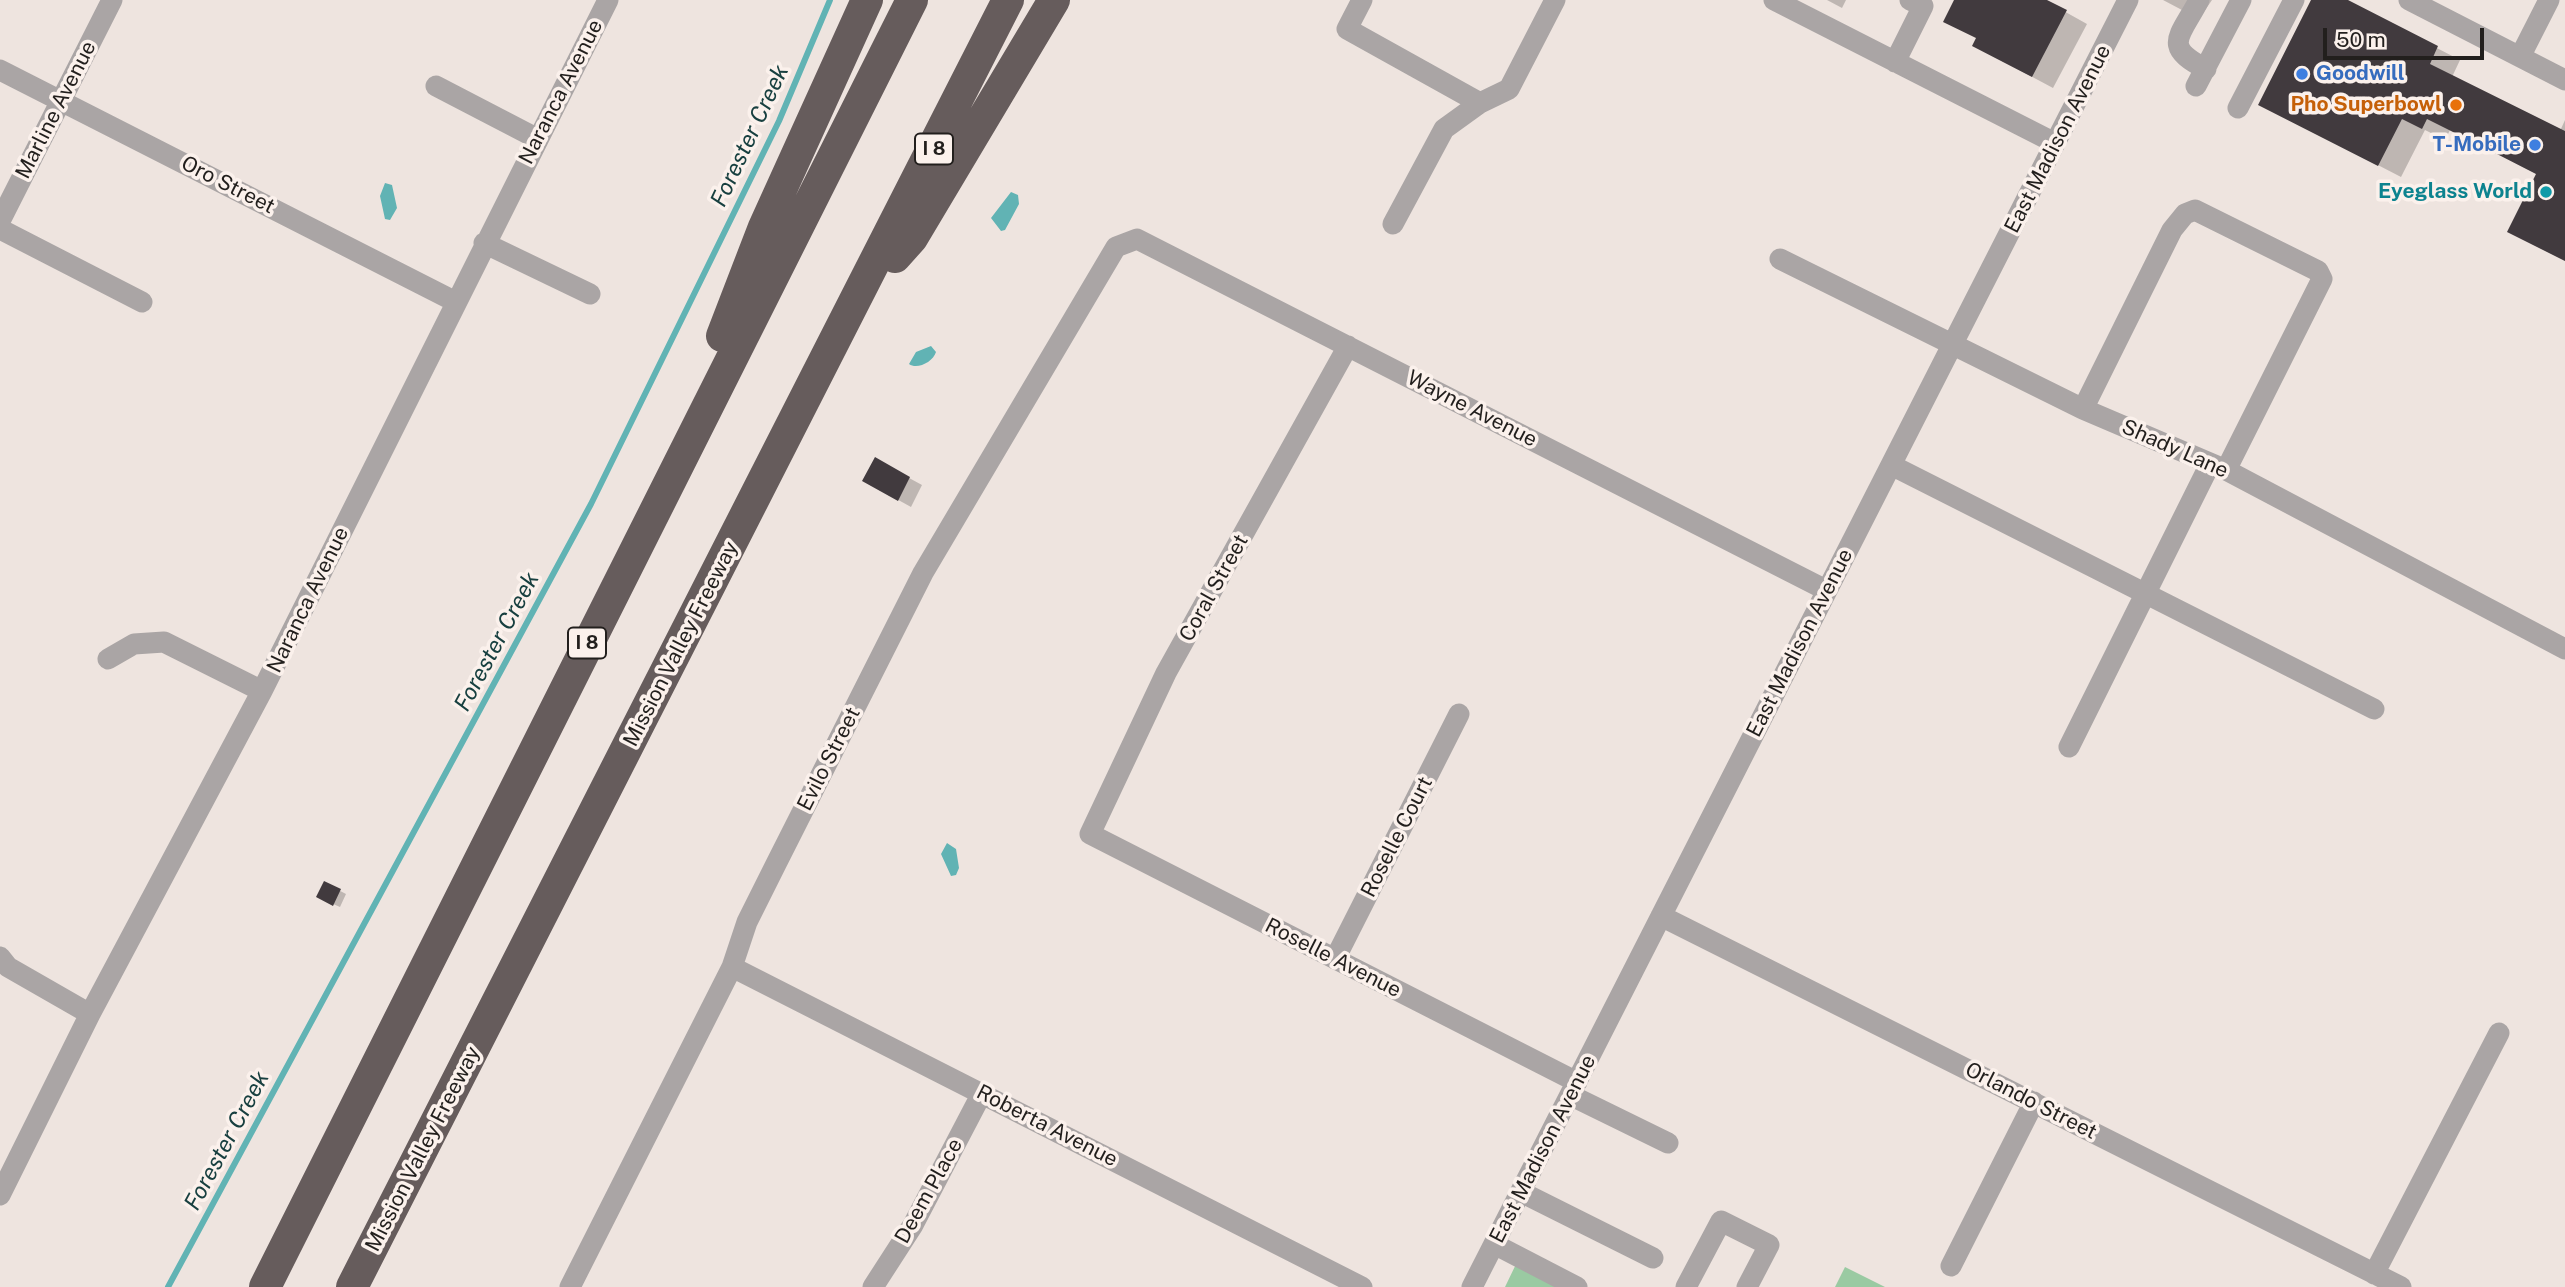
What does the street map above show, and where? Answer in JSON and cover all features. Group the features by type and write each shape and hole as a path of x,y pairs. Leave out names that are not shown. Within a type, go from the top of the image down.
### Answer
{"highway":[{"path":"652,514 764,227 867,0"},
{"name":"I 8","path":"265,1287 912,0"},
{"name":"Mission Valley Freeway","path":"352,1287 859,298 1008,0"},
{"path":"859,298 912,238 1054,0"}],"street":[{"name":"Marline Avenue","path":"0,220 112,0"},
{"name":"Naranca Avenue","path":"1,1192 90,1014 262,691 608,0"},
{"path":"1362,0 1347,29 1480,103"},
{"path":"1393,223 1444,129 1480,103 1509,89 1555,0"},
{"path":"1774,0 2055,143"},
{"path":"1895,62 1923,6 1910,0"},
{"name":"East Madison Avenue","path":"1472,1287 1826,590 1954,346 2128,0"},
{"path":"2199,0 2180,37 2178,47 2201,78 2242,0"},
{"path":"2238,108 2294,0"},
{"path":"2409,0 2565,80"},
{"path":"2520,57 2549,0"},
{"name":"Oro Street","path":"0,69 456,302"},
{"path":"436,86 538,139"},
{"path":"2069,747 2145,594 2322,279 2318,271 2195,210 2185,214 2172,230 2083,409"},
{"path":"0,229 142,302"},
{"name":"Wayne Avenue","path":"1116,247 1137,239 1826,590"},
{"path":"484,243 590,294"},
{"name":"Evilo Street","path":"570,1287 732,967 747,922 923,573 1116,247"},
{"name":"Shady Lane","path":"1780,259 2083,409 2218,467 2565,649"},
{"name":"Coral Street","path":"1090,835 1166,673 1348,346"},
{"path":"1891,465 2374,709"},
{"path":"108,659 134,644 164,642 262,691"},
{"name":"Roselle Court","path":"1335,959 1459,714"},
{"name":"Roselle Avenue","path":"1090,835 1335,959 1668,1143"},
{"name":"Orlando Street","path":"1661,916 2401,1287"},
{"path":"0,957 8,967 90,1014"},
{"name":"Roberta Avenue","path":"732,967 1362,1287"},
{"path":"2374,1274 2499,1033"},
{"name":"Deem Place","path":"873,1287 913,1225 982,1093"},
{"path":"1951,1266 2034,1102"},
{"path":"1521,1192 1653,1258"},
{"path":"1686,1287 1721,1221 1769,1245 1747,1287"},
{"path":"1494,1244 1577,1287"}],"green space":[{"path":"1518,1260 1570,1287 1505,1287"},
{"path":"1845,1267 1885,1287 1835,1287"}],"water":[{"path":"385,183 392,185 397,208 390,220 385,219 380,196"},
{"path":"1011,192 1018,195 1019,204 1005,230 1001,231 991,218"},
{"path":"931,346 936,352 928,362 916,366 909,364 916,352"},
{"path":"947,843 956,849 959,868 956,875 951,876 941,854"}],"building":[{"path":"1954,0 2047,0 2067,10 2032,77 1972,46 1976,38 1943,22"},
{"path":"2311,0 2348,0 2438,46 2430,64 2565,131 2565,261 2507,232 2536,174 2497,154 2427,119 2422,129 2402,119 2378,166 2258,105"},
{"path":"875,457 910,477 898,501 862,481"},
{"path":"324,881 341,889 333,906 316,897"}],"waterway":[{"name":"Forester Creek","path":"168,1287 591,504 779,121 830,0"}],"place":[{"name":"Goodwill","path":"2302,74"},
{"name":"Pho Superbowl","path":"2456,105"},
{"name":"T-Mobile","path":"2535,145"},
{"name":"Eyeglass World","path":"2546,192"}]}
